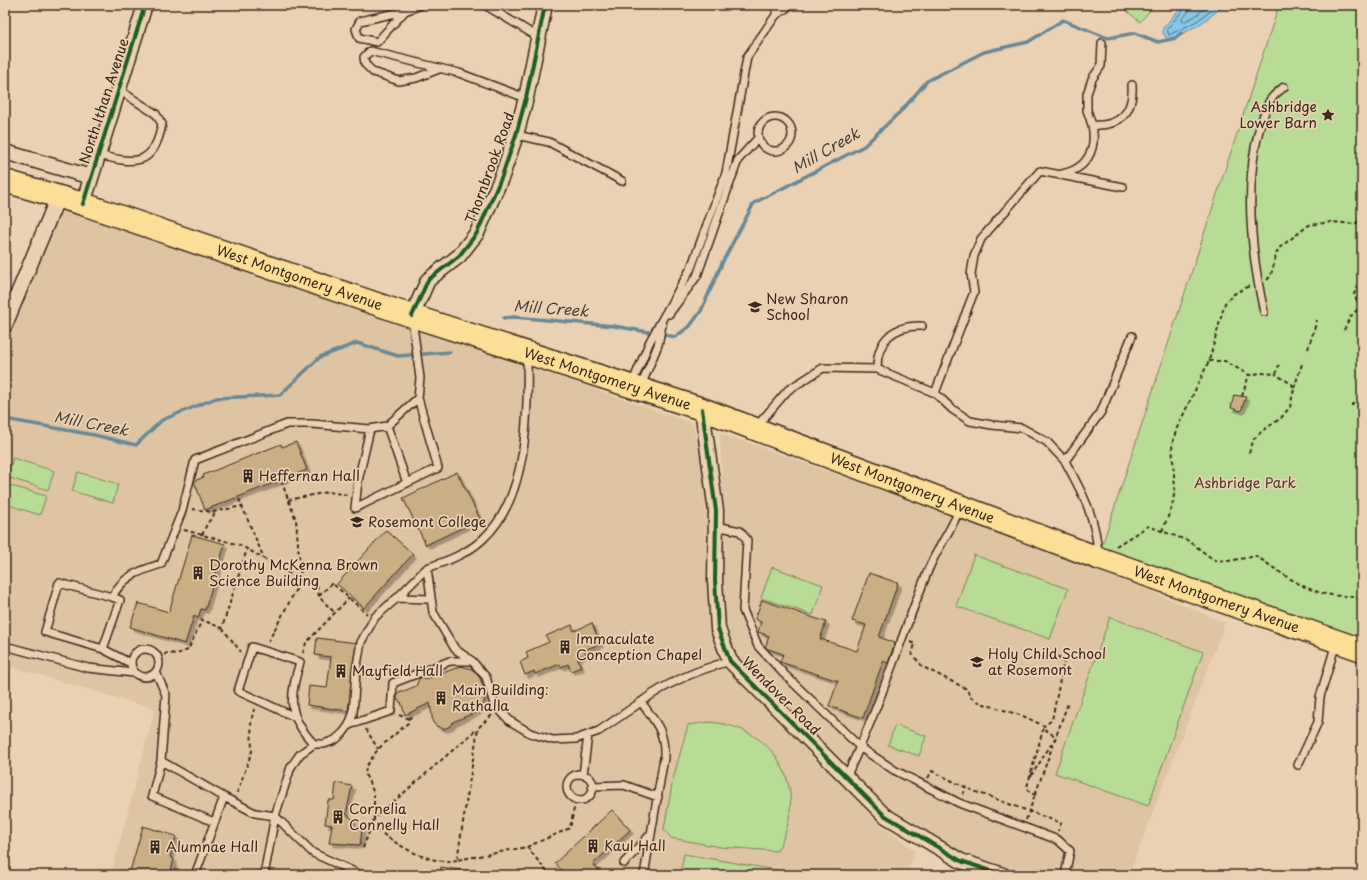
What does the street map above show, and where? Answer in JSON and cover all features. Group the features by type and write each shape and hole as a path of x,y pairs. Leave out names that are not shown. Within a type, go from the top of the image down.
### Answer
{"main road":[{"name":"West Montgomery Avenue","path":"5,181 83,204 412,325 527,353 702,409 1098,558 1362,650"}],"street":[{"name":"North Ithan Avenue","path":"83,204 145,5"},
{"name":"Thornbrook Road","path":"412,325 428,280 459,256 477,233 502,176 516,135 526,98 545,5"},
{"path":"5,152 91,177"},
{"path":"5,325 58,197"},
{"name":"Wendover Road","path":"702,409 716,526 715,580 718,629 730,661 884,815 961,861 1003,875"}],"lane":[{"path":"405,11 377,42 359,38 356,29 360,21 405,11 421,5"},
{"path":"485,5 538,37"},
{"path":"776,5 776,15"},
{"path":"635,387 650,341 691,268 726,173 747,58 776,15 791,5"},
{"path":"1060,174 1071,172 1081,167 1093,148 1094,136 1087,110 1087,94 1092,79 1101,66 1102,43"},
{"path":"439,69 416,78 399,81 373,72 365,64 364,57 370,51 459,73 526,98"},
{"path":"1092,125 1103,126 1114,123 1123,116 1131,102 1132,85"},
{"path":"1264,312 1255,272 1250,194 1256,144 1270,100 1284,87"},
{"path":"98,155 125,162 137,160 155,150 159,140 162,124 156,114 119,90"},
{"path":"635,387 650,365 658,345 661,327 697,276 738,160 758,138 759,127 766,119 771,117 782,118 790,126 792,131 792,136 788,146 778,152 768,150 760,143 758,138"},
{"path":"516,135 549,142 622,181"},
{"path":"935,393 974,292 971,274 974,256 982,239 1040,171 1123,187"},
{"path":"370,429 355,508 438,468 418,398 420,378 412,325"},
{"path":"877,369 879,351 888,336 898,329 910,326 922,326"},
{"path":"1064,461 1101,412 1132,336"},
{"path":"264,875 275,816 291,767 300,754 314,744 324,744 335,740 350,724 353,714 356,671 361,642 374,620 427,568 457,557 483,539 503,513 515,484 522,457 528,405 527,353"},
{"path":"754,429 788,390 823,368 877,369 935,393 970,421 1022,428 1047,442 1064,461 1084,496 1098,536 1098,558"},
{"path":"112,597 118,585 138,571 161,564 183,506 195,460 287,424 312,424 370,429 387,426 418,398"},
{"path":"387,426 407,483"},
{"path":"846,777 861,748 930,566 955,521 961,506"},
{"path":"716,526 740,532 747,540 743,610 758,646 861,748 894,770 959,803 1058,840 1070,851 1065,875"},
{"path":"427,568 433,612 455,648 472,661 486,677 494,704 510,721 530,734 553,740 576,739 599,731 661,687 696,670 730,661"},
{"path":"103,649 120,600 59,583 46,632 103,649 130,664 134,673"},
{"path":"396,598 431,598"},
{"path":"1298,765 1318,722 1320,697 1337,641"},
{"path":"5,646 88,668 134,673 138,676 147,677 156,672"},
{"path":"294,718 238,691 252,647 300,662 293,685 291,701 294,718 302,732 314,744"},
{"path":"130,664 134,654 142,649 152,651 158,658 159,663 156,672 166,695 161,761 152,796 214,822"},
{"path":"350,724 362,722 391,711 393,683 450,661 472,661"},
{"path":"641,702 658,725 665,741 658,797 644,875"},
{"path":"583,775 588,734"},
{"path":"161,761 255,813 275,816 313,853 361,875"},
{"path":"583,775 588,777 592,786 590,795 581,800 576,800 568,793 567,784 574,776 583,775"},
{"path":"592,786 624,785 658,797"},
{"path":"195,875 224,797"},
{"path":"624,863 651,833"}],"path":[{"path":"1264,281 1272,274 1276,254 1279,248 1309,226 1332,222 1355,224 1362,219"},
{"path":"1362,276 1354,294 1362,312"},
{"path":"1162,531 1172,507 1175,489 1172,444 1176,428 1209,361 1225,303 1234,294 1251,285"},
{"path":"1344,330 1350,317 1359,308"},
{"path":"1308,348 1317,320"},
{"path":"1358,338 1362,330"},
{"path":"1209,361 1225,361 1249,375 1260,373 1275,374 1292,384 1294,389"},
{"path":"1249,453 1254,439 1262,431 1281,418 1290,407 1302,364"},
{"path":"1275,374 1279,365"},
{"path":"1242,396 1249,375"},
{"path":"1352,406 1352,404 1362,405"},
{"path":"264,650 301,580 296,520 282,482"},
{"path":"288,500 332,492 356,497"},
{"path":"239,499 263,557"},
{"path":"183,506 203,511 217,511 242,506"},
{"path":"202,535 207,524 217,511"},
{"path":"1098,558 1148,526 1189,540 1214,560 1228,562 1256,556 1306,588 1323,594 1354,596 1362,599"},
{"path":"175,528 240,545 301,580 317,582 319,597 335,613"},
{"path":"222,628 247,549"},
{"path":"319,597 332,583 374,620"},
{"path":"300,662 306,643 349,598"},
{"path":"158,658 167,652 177,654 188,650 202,620 222,628 248,660"},
{"path":"902,638 915,644 912,654 923,667 967,688 970,697 981,703 1023,716 1044,727 1056,737"},
{"path":"1036,795 1030,793 1027,787 1044,727 1052,720 1056,707 1064,660 1057,656"},
{"path":"234,802 252,751 251,722 257,700"},
{"path":"1023,828 1068,703"},
{"path":"374,819 499,708"},
{"path":"363,848 374,819 374,793 365,774 366,767 378,749 408,723 413,714"},
{"path":"362,722 378,749"},
{"path":"457,860 478,728"},
{"path":"1030,777 1056,737"},
{"path":"922,777 927,780 932,771 972,790 1061,823 1058,832 1062,835"},
{"path":"372,825 397,846 448,862 527,847 570,828 576,800"},
{"path":"527,847 548,874"}],"shaded area":[{"name":"Rosemont College","path":"62,204 692,423 701,458 708,499 709,545 707,592 711,625 720,654 729,671 821,760 857,801 878,822 915,851 907,875 111,875 155,709 5,665 5,342"},
{"name":"Holy Child School at Rosemont","path":"720,433 1084,562 1225,623 1129,875 1029,875 963,854 890,808 860,782 751,673 735,650 726,625 722,597 723,515"}],"green space":[{"path":"1120,5 1155,5 1140,22"},
{"name":"Ashbridge Park","path":"1279,5 1362,5 1362,650 1098,558"},
{"path":"13,458 54,471 48,490 7,477"},
{"path":"78,472 118,484 113,503 72,491"},
{"path":"5,484 46,496 40,515 5,504"},
{"path":"974,555 1068,589 1050,639 956,606"},
{"path":"772,567 823,585 813,615 761,598"},
{"path":"1110,617 1203,652 1148,806 1055,773"},
{"path":"709,722 733,727 754,736 770,749 782,766 789,785 790,806 787,828 777,851 720,847 671,838 664,829 673,779 688,725"},
{"path":"895,725 926,736 919,756 888,745"},
{"path":"684,854 805,875 680,875"}],"water":[{"path":"1183,5 1225,5 1199,25 1171,40 1168,40 1163,33 1163,28"}],"building":[{"path":"1234,395 1246,397 1241,411 1231,408"},
{"name":"Heffernan Hall","path":"296,442 307,470 205,510 194,481 204,477 203,475 281,444 282,447"},
{"path":"457,472 480,519 426,545 403,498"},
{"path":"386,530 413,554 364,608 337,584"},
{"name":"Dorothy McKenna Brown Science Building","path":"192,535 225,544 205,610 201,609 198,618 194,616 185,644 130,627 138,603 169,612"},
{"path":"869,573 898,583 879,637 895,643 888,663 883,661 863,718 829,706 838,681 780,662 783,654 765,648 769,636 758,632 761,622 755,619 762,600 826,622 820,639 857,651 866,625 852,621"},
{"name":"Immaculate Conception Chapel","path":"592,623 600,644 584,650 586,654 577,657 581,667 571,671 568,664 561,667 560,664 535,674 534,671 525,675 520,662 528,658 526,652 549,642 546,636 572,625 574,631"},
{"name":"Mayfield Hall","path":"317,638 357,643 348,711 307,705 309,686 327,688 331,657 315,655"},
{"name":"Main Building: Rathalla","path":"439,663 443,673 461,666 472,669 480,678 485,691 484,703 478,711 453,722 450,726 444,729 433,723 430,703 405,715 401,702 397,700 397,695 400,691 416,686 419,679 422,677 426,679 432,677 428,666"},
{"name":"Cornelia Connelly Hall","path":"336,783 352,786 346,814 354,820 353,828 362,829 360,845 329,843 332,825 325,824 328,800 334,800"},
{"name":"Kaul Hall","path":"612,810 630,830 593,864 603,875 566,875 555,863"},
{"name":"Alumnae Hall","path":"143,826 176,836 170,857 174,859 170,875 129,875"},
{"path":"441,867 474,872 474,875 440,875"}],"waterway":[{"name":"Mill Creek","path":"660,334 675,337 690,326 701,311 723,261 754,203 864,146 904,108 927,81 984,52 1028,42 1063,20 1108,38 1135,33 1158,42 1176,38 1181,33"},
{"name":"Mill Creek","path":"504,318 514,317 614,326 654,333"},
{"name":"Mill Creek","path":"5,419 94,435 136,445 162,420 216,398 280,395 320,357 357,343 398,356 450,352"}],"cycle path":[{"path":"83,204 145,5"},
{"path":"412,316 428,280 459,256 477,233 502,176 516,135 526,98 545,5"},
{"path":"702,409 716,511 715,580 718,629 730,661 884,815 961,861 1003,875"}],"place":[{"name":"Ashbridge Lower Barn","path":"1328,115"},
{"name":"New Sharon School","path":"755,307"},
{"name":"Heffernan Hall","path":"248,476"},
{"name":"Rosemont College","path":"357,522"},
{"name":"Dorothy McKenna Brown Science Building","path":"198,573"},
{"name":"Immaculate Conception Chapel","path":"565,647"},
{"name":"Holy Child School at Rosemont","path":"977,662"},
{"name":"Mayfield Hall","path":"341,671"},
{"name":"Main Building: Rathalla","path":"441,698"},
{"name":"Cornelia Connelly Hall","path":"338,817"},
{"name":"Kaul Hall","path":"593,846"},
{"name":"Alumnae Hall","path":"155,847"}]}
